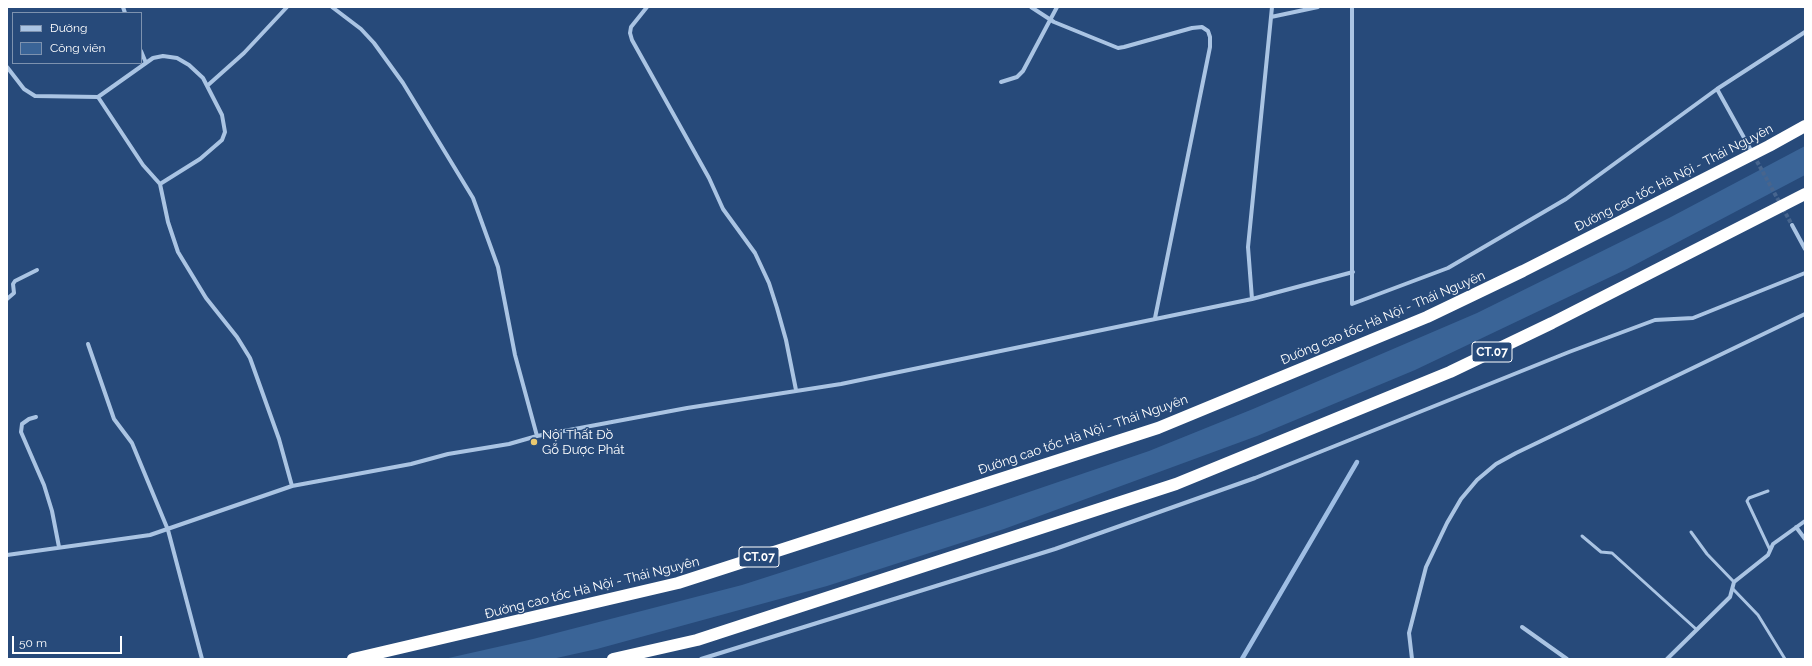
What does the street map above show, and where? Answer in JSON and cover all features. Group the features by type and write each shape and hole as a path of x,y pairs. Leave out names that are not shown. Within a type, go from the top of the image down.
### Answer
{"highway":[{"name":"Đường cao tốc Hà Nội - Thái Nguyên","path":"354,659 678,583 1158,428 1434,314 1523,272 1769,146 1805,126"},
{"name":"CT.07","path":"613,659 697,640 1176,484 1450,372 1552,323 1805,194"}],"street":[{"path":"207,86 244,53 287,7"},
{"path":"332,7 361,29 403,83 473,198 498,267 515,355 537,436"},
{"path":"647,7 631,27 630,33 632,40 709,178 723,209 755,253 769,283 777,308 786,340 796,390"},
{"path":"1031,7 1051,20 1118,48 1202,26 1208,31 1210,37 1210,47 1155,318"},
{"path":"1001,82 1017,77 1023,71 1057,7"},
{"path":"1252,299 1248,247 1272,7"},
{"path":"1271,17 1318,7"},
{"path":"1352,7 1352,304 1448,268 1566,199 1718,89 1805,32"},
{"path":"142,54 146,64"},
{"path":"7,67 24,88 35,96 98,97 153,58 163,56 177,58 190,65 203,78 222,115 225,132 222,140 200,159 160,184"},
{"path":"1718,89 1752,152"},
{"path":"98,97 143,165 160,184 168,222 178,252 206,298 237,336 250,358 276,431 292,486"},
{"path":"1792,225 1805,249"},
{"path":"7,299 14,293 14,282 37,270"},
{"path":"7,555 59,547 116,541 150,535 292,486 411,464 448,454 509,444 537,436 687,408 841,384 1252,299 1353,272"},
{"path":"701,659 1055,549 1255,478 1569,352 1655,320 1693,318 1805,273"},
{"path":"1412,659 1409,634 1426,567 1461,499 1477,480 1496,464 1516,453 1805,314"},
{"path":"88,344 114,419 132,443 168,530 202,659"},
{"path":"36,417 29,419 22,424 21,432 44,485 52,511 59,547"},
{"path":"1668,659 1696,629 1730,597 1734,589 1734,582 1768,555 1773,544 1805,521"},
{"path":"1796,527 1805,539"},
{"path":"1522,627 1567,659"}],"lane":[{"path":"1768,491 1749,498 1747,501 1770,550"},
{"path":"1692,532 1707,554 1734,582"},
{"path":"1582,536 1601,552 1612,553 1696,629"},
{"path":"1734,589 1758,616 1785,659"}],"green space":[{"path":"1805,146 1805,175 1627,269 1415,370 1257,436 1004,529 827,586 597,649 552,659 444,659 533,639 742,585 985,507 1149,451 1253,409 1477,313 1669,218"}],"waterway":[{"path":"1242,659 1357,462"}],"tunnel":[{"path":"1754,156 1792,225"}],"place":[{"name":"Nội Thất Đồ Gỗ Được Phát","path":"534,442"}]}
